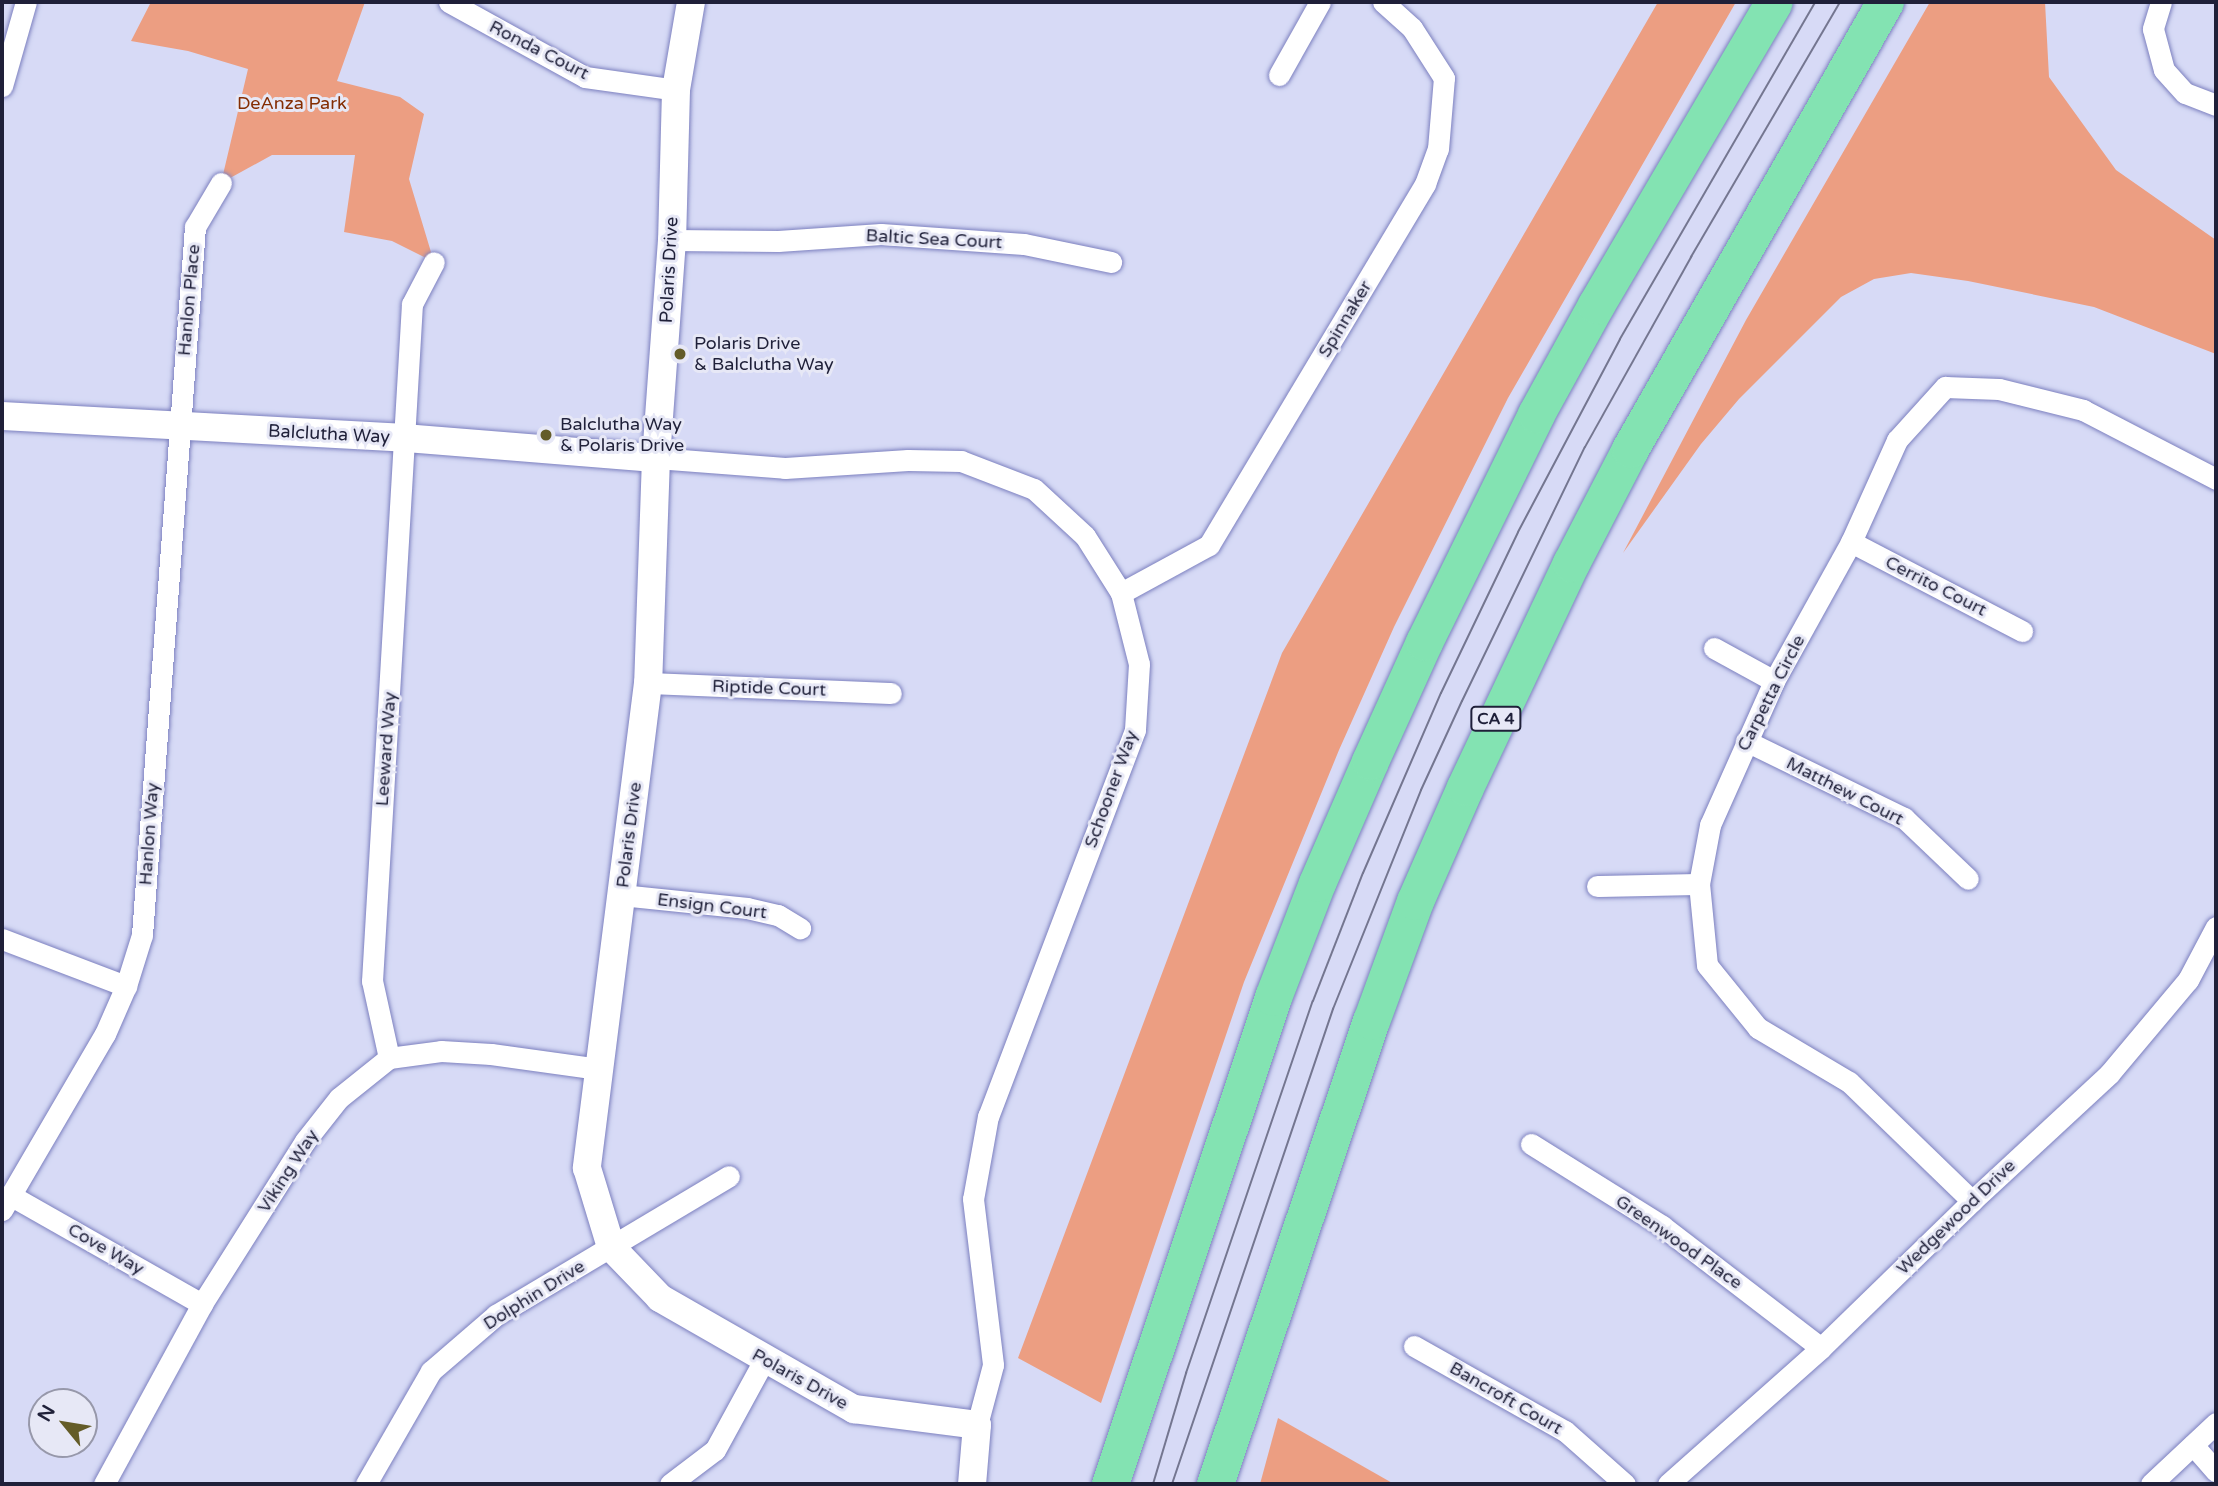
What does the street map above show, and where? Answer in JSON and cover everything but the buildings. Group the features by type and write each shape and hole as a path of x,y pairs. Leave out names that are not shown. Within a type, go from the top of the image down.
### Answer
{"highway":[{"path":"1110,1484 1273,997 1317,883 1370,761 1435,619 1536,414 1596,305 1774,2"},
{"name":"CA 4","path":"1215,1484 1344,1098 1415,901 1465,787 1565,576 1630,449 1885,2"}],"street":[{"path":"2,86 26,2"},
{"name":"Ronda Court","path":"449,2 585,77 676,90"},
{"name":"Polaris Drive","path":"691,2 676,90 671,240 656,457 648,683 587,1168 611,1247 660,1298 764,1360 854,1409 977,1425"},
{"path":"1279,75 1320,2"},
{"name":"Spinnaker","path":"1121,593 1209,545 1425,184 1438,149 1444,78 1412,28 1383,2"},
{"path":"2161,2 2153,29 2164,70 2185,93 2216,105"},
{"name":"Hanlon Place","path":"179,425 195,227 221,183"},
{"name":"Baltic Sea Court","path":"671,240 778,241 881,234 1024,244 1111,262"},
{"name":"Leeward Way","path":"389,1058 372,981 412,304 434,262"},
{"name":"Carpetta Circle","path":"1972,1201 1849,1082 1758,1028 1707,965 1699,884 1710,825 1774,681 1851,542 1898,440 1945,387 1999,389 2083,411 2216,480"},
{"name":"Balclutha Way","path":"2,416 405,438 656,457"},
{"name":"Hanlon Way","path":"6,1202 104,1034 126,986 142,935 179,425"},
{"name":"Schooner Way","path":"656,457 785,468 908,460 961,461 1034,489 1085,536 1121,593 1139,664 1135,730 988,1116 973,1199 993,1364 977,1425 972,1484"},
{"name":"Cerrito Court","path":"1851,542 2022,631"},
{"path":"1714,648 1774,681"},
{"name":"Riptide Court","path":"648,683 891,693"},
{"name":"Matthew Court","path":"1746,741 1904,818 1968,879"},
{"path":"1597,886 1699,884"},
{"name":"Ensign Court","path":"621,895 747,908 778,915 800,928"},
{"name":"Wedgewood Drive","path":"1668,1484 1821,1348 1972,1201 2109,1074 2188,979 2216,927"},
{"path":"2,939 126,986"},
{"path":"389,1058 441,1051 491,1054 598,1069"},
{"name":"Viking Way","path":"104,1484 202,1304 305,1141 339,1098 389,1058"},
{"name":"Greenwood Place","path":"1531,1144 1662,1226 1821,1348"},
{"name":"Dolphin Drive","path":"366,1484 431,1371 496,1315 729,1176"},
{"name":"Cove Way","path":"6,1202 202,1304"},
{"name":"Bancroft Court","path":"1414,1346 1565,1431 1625,1484"},
{"path":"670,1484 715,1450 764,1360"},
{"path":"2151,1484 2216,1423"},
{"path":"2193,1445 2216,1471"}],"green space":[{"name":"DeAnza Park","path":"151,2 365,2 337,81 400,97 424,114 409,179 434,262 392,241 344,232 355,155 272,155 221,183 248,69 188,51 131,41"},
{"path":"1658,2 1736,2 1508,398 1394,627 1339,750 1244,982 1101,1403 1018,1358 1282,653"},
{"path":"1930,2 2045,2 2049,77 2116,170 2216,240 2216,354 2094,307 1968,281 1911,273 1874,279 1841,297 1739,399 1701,444 1623,553 1746,320"},
{"path":"1278,1418 1394,1484 1260,1484"}],"tram line":[{"path":"1153,1484 1186,1373 1313,1001 1363,873 1441,693 1518,532 1620,339 1815,2"},
{"path":"1172,1484 1333,1009 1421,790 1585,447 1691,257 1840,2"}],"place":[{"name":"Polaris Drive & Balclutha Way","path":"680,354"},
{"name":"Balclutha Way & Polaris Drive","path":"546,435"}]}
